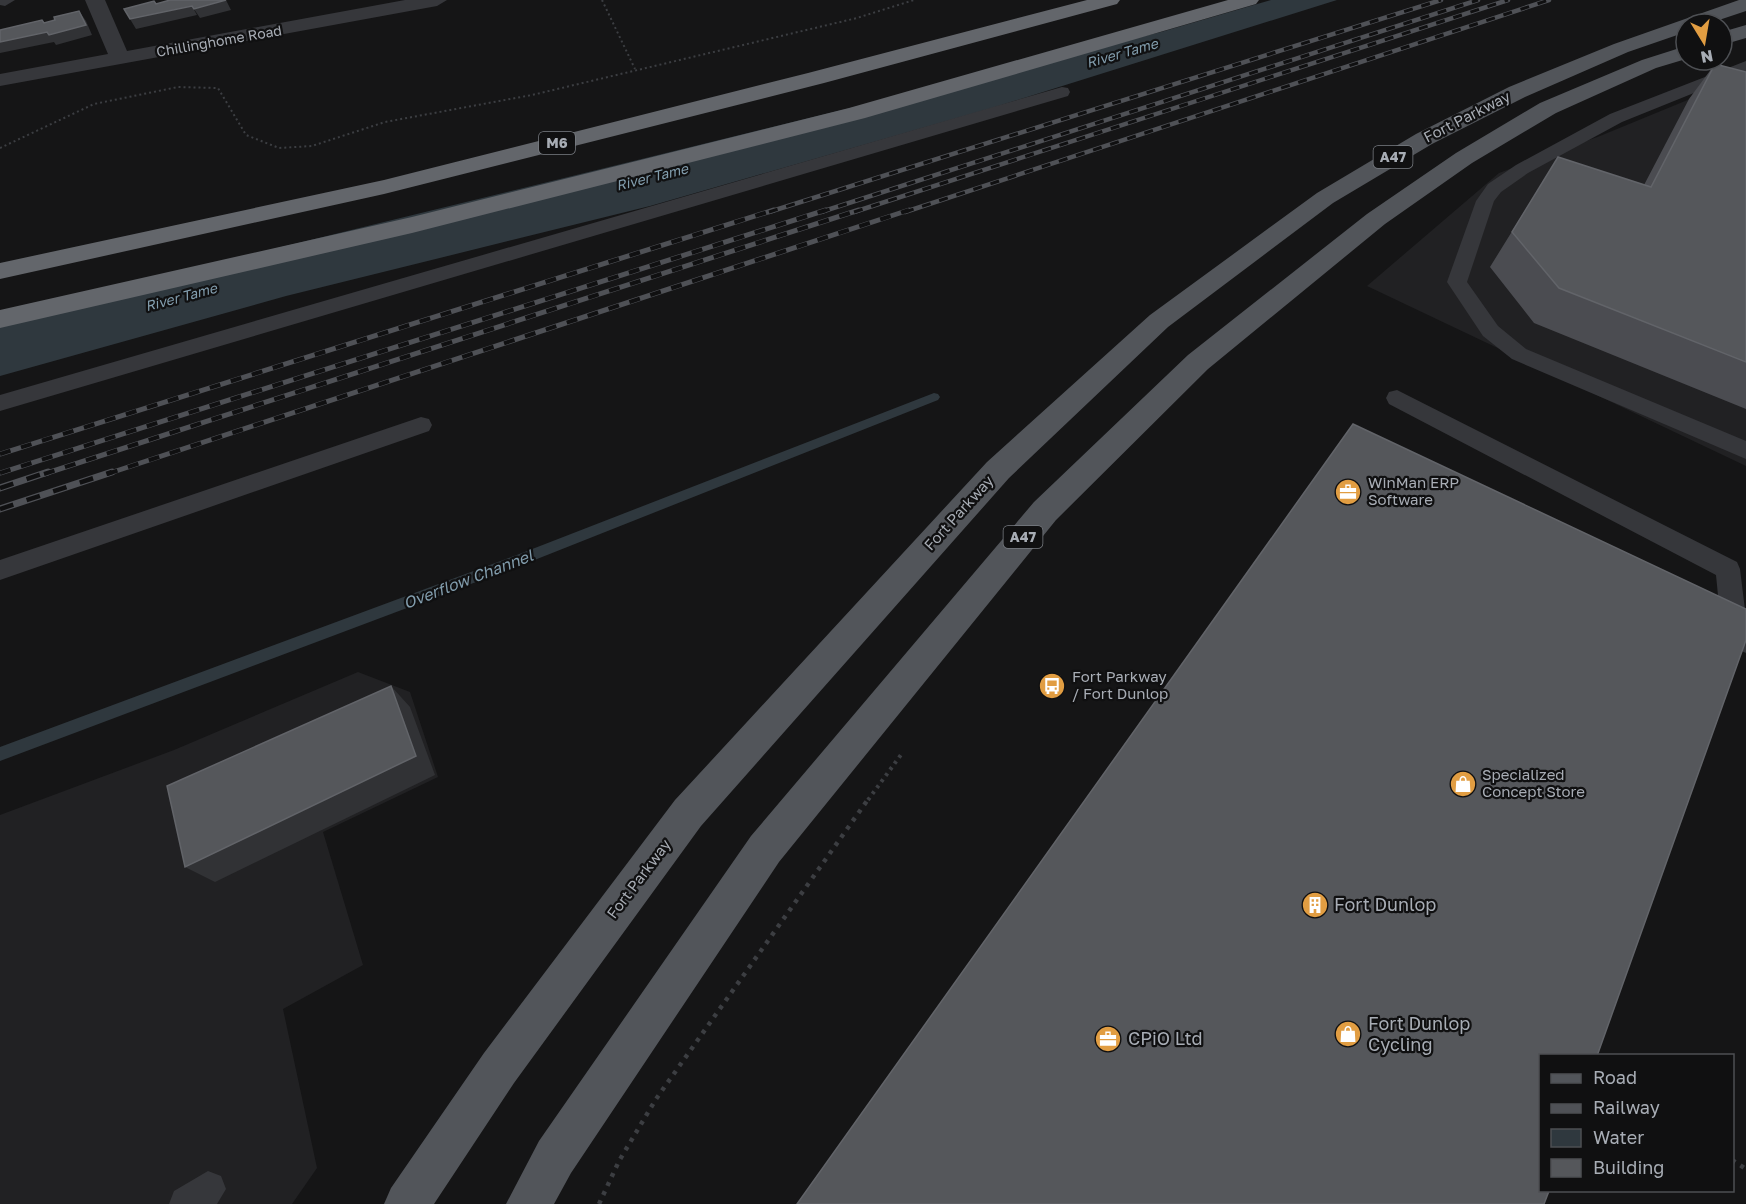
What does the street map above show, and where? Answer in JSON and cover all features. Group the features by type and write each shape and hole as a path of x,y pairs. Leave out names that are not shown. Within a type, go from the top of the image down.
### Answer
{"highway":[{"name":"M6","path":"0,271 384,187 816,78 1110,0"},
{"path":"0,319 412,225 857,113 1249,0"}],"main road":[{"name":"Fort Parkway","path":"1722,12 1746,4"},
{"name":"Fort Parkway","path":"407,1204 499,1068 688,813 998,470 1132,345 1159,321 1325,198 1424,139 1517,92 1621,48 1674,29"},
{"name":"Fort Parkway","path":"529,1204 555,1157 765,849 1044,511 1198,362 1376,219 1464,158 1548,108 1674,55"}],"street":[{"path":"95,0 120,58"},
{"name":"Chillinghome Road","path":"0,80 437,0"}],"lane":[{"path":"1746,66 1616,118 1522,169 1494,188 1485,201 1457,282 1486,329 1501,343 1519,354 1746,450"},
{"path":"0,403 1062,92"},
{"path":"1397,398 1728,569 1735,636 1746,642"},
{"path":"0,570 421,425"}],"path":[{"path":"602,0 635,69"},
{"path":"0,147 94,104 178,87 219,88 246,135 279,148 312,146 385,122 532,95 857,18 914,0"},
{"path":"599,1204 610,1175 666,1085 743,973 906,747"}],"shaded area":[{"path":"1746,76 1746,466 1367,286 1499,173 1600,136"},
{"path":"358,672 410,692 438,777 323,832 363,965 283,1009 317,1168 292,1204 0,1204 0,815 174,750"}],"water":[{"name":"River Tame","path":"1271,0 1337,0 992,108 650,206 286,296 0,376 0,316 1161,32"}],"building":[{"path":"170,0 226,0 194,9 192,6 130,19 124,9 154,1 156,4"},
{"path":"79,11 86,25 49,35 47,32 0,42 0,30 42,20 44,23 55,20 54,17"},
{"path":"1734,69 1746,72 1746,362 1559,288 1512,232 1558,157 1651,187 1711,72 1734,72"},
{"name":"Fort Dunlop","path":"1353,424 1746,609 1746,640 1598,1054 1539,1054 1539,1192 1549,1192 1544,1204 797,1204"},
{"path":"391,686 416,756 185,867 167,786"}],"waterway":[{"name":"Overflow Channel","path":"0,754 527,557 934,397"}],"railway":[{"path":"769,212 1441,0"},
{"path":"821,212 1478,0"},
{"path":"854,212 1508,0"},
{"path":"905,212 1549,0"},
{"path":"0,454 774,210"},
{"path":"0,473 826,210"},
{"path":"44,474 859,210"},
{"path":"107,474 909,210"},
{"path":"0,488 48,472"},
{"path":"0,509 112,472"}],"place":[{"name":"WinMan ERP Software","path":"1348,492"},
{"name":"Fort Parkway / Fort Dunlop","path":"1052,686"},
{"name":"Specialized Concept Store","path":"1463,784"},
{"name":"Fort Dunlop","path":"1315,905"},
{"name":"Fort Dunlop Cycling","path":"1348,1034"},
{"name":"CPiO Ltd","path":"1108,1039"}]}
